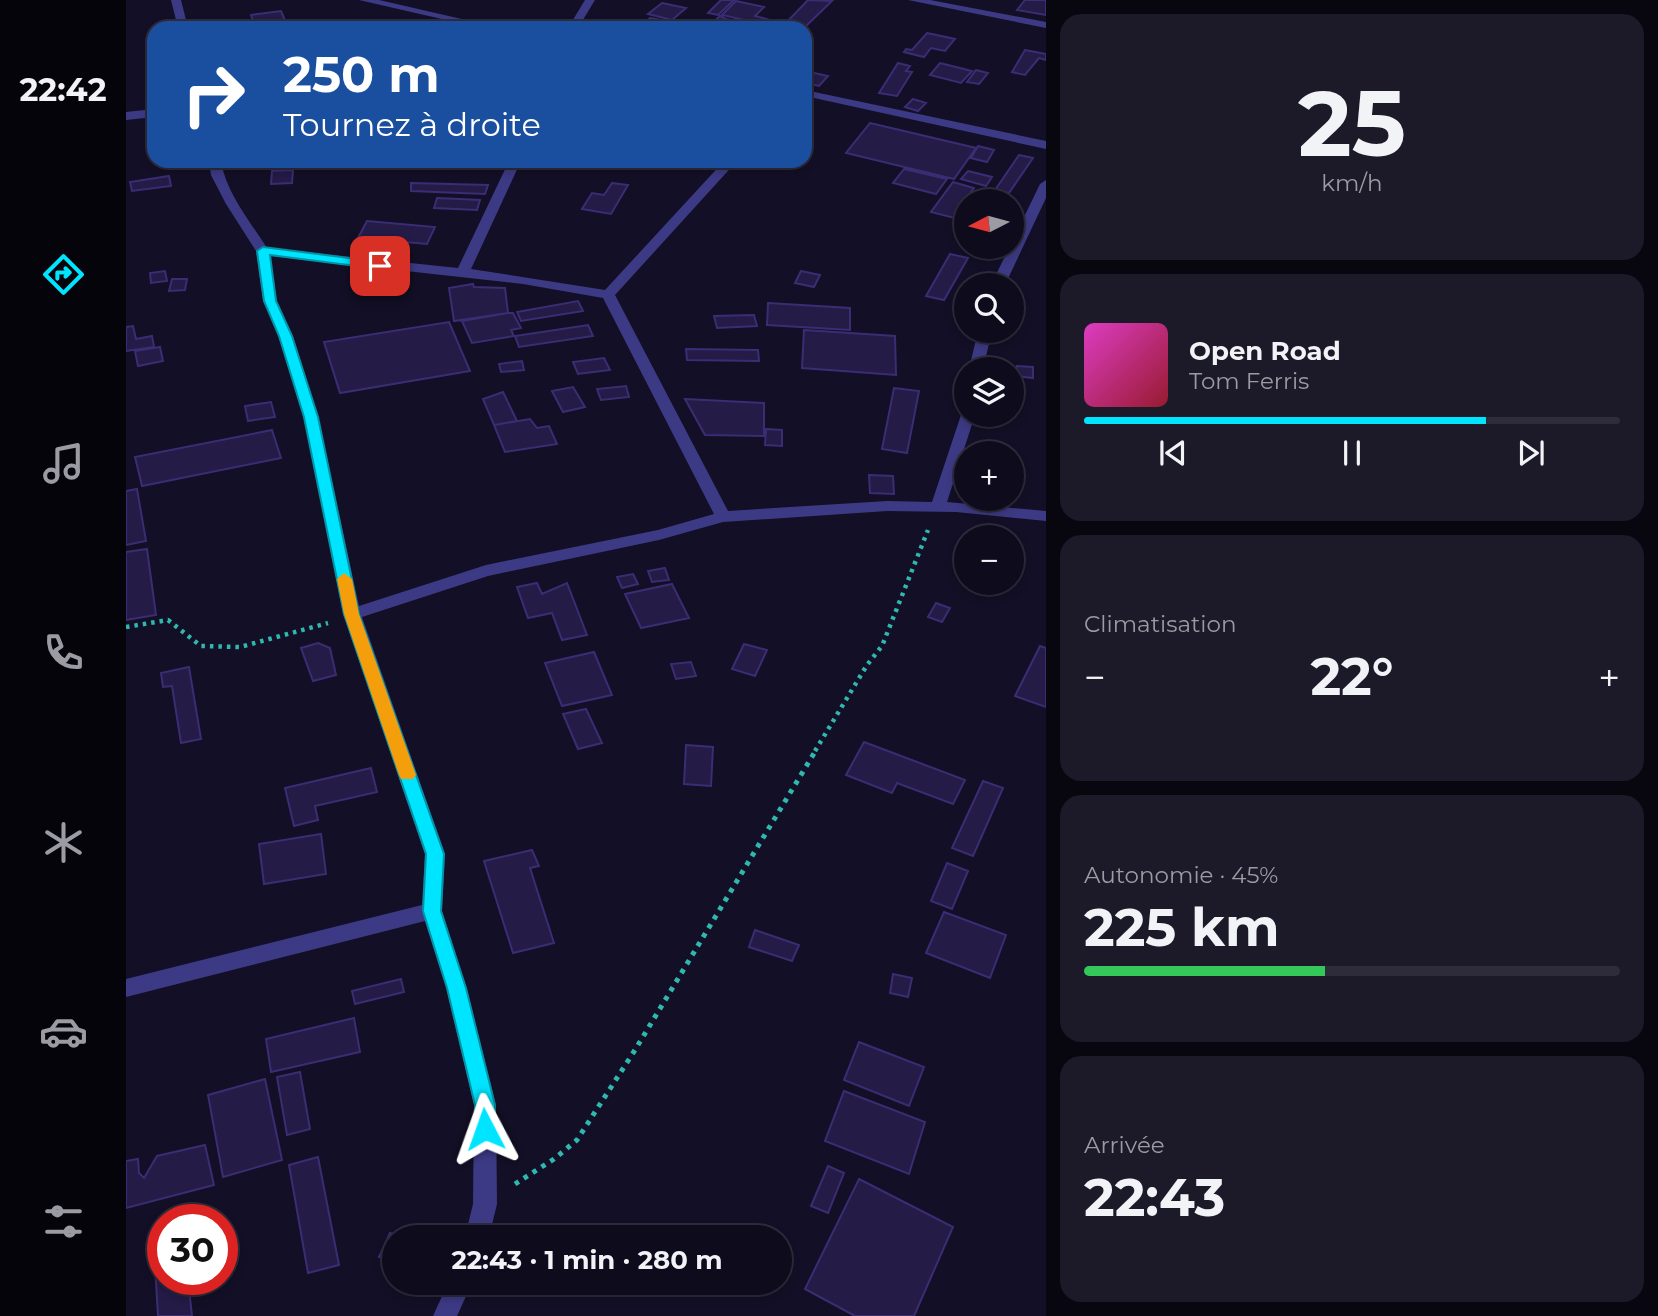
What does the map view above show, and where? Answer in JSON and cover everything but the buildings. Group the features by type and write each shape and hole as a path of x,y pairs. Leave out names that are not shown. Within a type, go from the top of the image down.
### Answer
{"street":[{"path":"176,0 181,21"},
{"path":"364,0 463,21"},
{"path":"577,21 590,0"},
{"path":"913,0 1045,25"},
{"path":"812,95 1045,145"},
{"path":"126,116 147,114"},
{"path":"216,168 232,204 263,251 270,301 286,336 311,417 352,614 435,854 432,911 456,988 485,1105 485,1204 480,1225"},
{"path":"463,272 512,168"},
{"path":"608,296 725,168"},
{"path":"1004,273 1045,184"},
{"path":"263,251 340,262 463,272 566,286 608,296 723,517"},
{"path":"938,506 964,427"},
{"path":"352,614 486,571 659,535 723,517 887,506 938,506 1045,516"},
{"path":"126,988 432,911"},
{"path":"444,1316 454,1295"}],"path":[{"path":"485,1204 554,1159 577,1140 635,1050 867,665 882,646 938,506"},
{"path":"126,627 169,620 201,646 240,647 352,614"}],"slow traffic":[{"path":"344,579 352,614 407,775"}],"route":[{"path":"380,266 263,251 270,301 286,336 311,417 352,614 435,854 432,911 456,988 485,1105 485,1129"}]}
